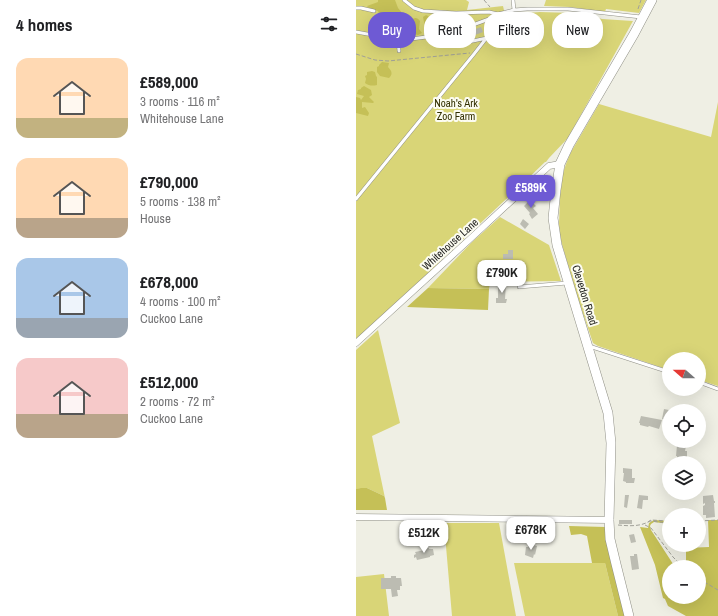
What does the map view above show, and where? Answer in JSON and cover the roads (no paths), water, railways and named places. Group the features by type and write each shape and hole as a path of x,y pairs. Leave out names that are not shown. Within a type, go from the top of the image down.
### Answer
{"main road":[{"name":"Clevedon Road","path":"629,616 610,539 611,442 608,413 557,245 553,218 560,164 639,17 652,0"}],"street":[{"name":"Whitehouse Lane","path":"356,343 549,166 560,164"},
{"path":"356,517 609,520"}],"lane":[{"path":"404,0 414,8 423,11 456,13 484,12"},
{"path":"513,0 514,10"},
{"path":"356,8 374,11"},
{"path":"502,12 514,10 568,9 639,17"},
{"path":"416,38 448,33 484,21"},
{"path":"356,32 368,34"},
{"path":"356,199 484,42"},
{"path":"519,287 568,283"},
{"path":"587,345 662,370"},
{"path":"706,385 718,389"}],"park label":[{"name":"Noah's Ark Zoo Farm","path":"456,109"}]}
